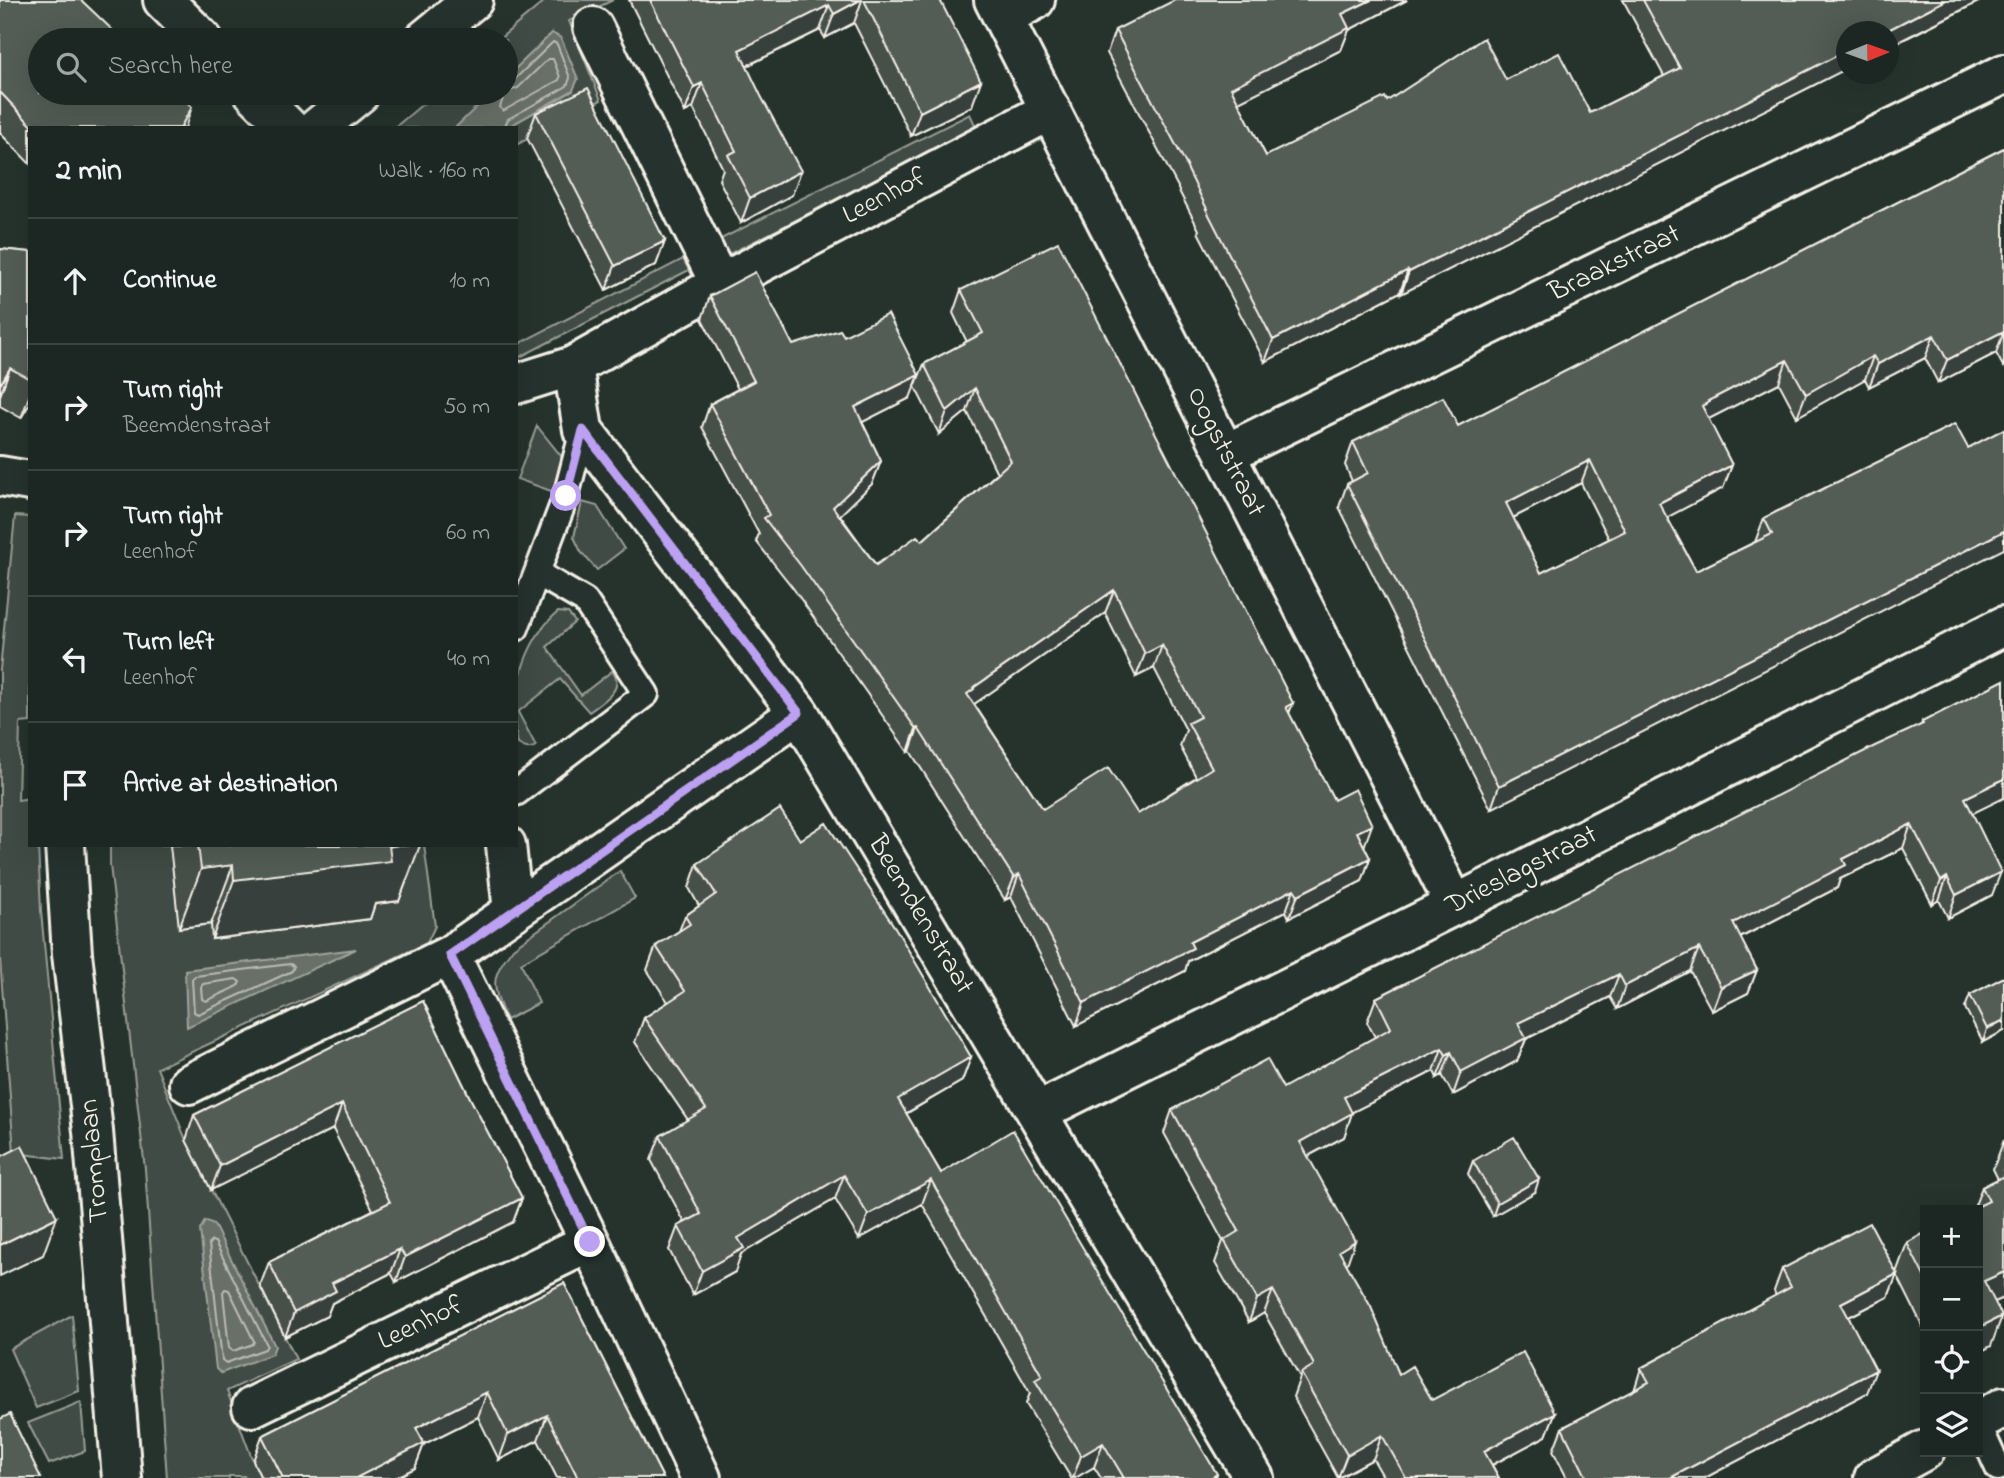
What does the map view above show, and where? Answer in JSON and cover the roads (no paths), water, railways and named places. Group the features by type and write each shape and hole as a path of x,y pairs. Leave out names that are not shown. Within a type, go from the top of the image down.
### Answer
{"street":[{"path":"163,0 191,28"},
{"path":"439,28 473,0"},
{"name":"Oogststraat","path":"1010,6 1051,110 1455,905"},
{"path":"593,27 720,284"},
{"name":"Braakstraat","path":"1226,454 2004,74"},
{"path":"266,105 287,126"},
{"path":"319,126 345,105"},
{"name":"Leenhof","path":"518,383 573,366 720,284 1051,110"},
{"name":"Beemdenstraat","path":"573,366 583,430 799,713 1254,1478"},
{"path":"0,476 28,481"},
{"name":"Drieslagstraat","path":"1038,1112 1455,905 2004,626"},
{"path":"189,1084 450,955 799,713"},
{"name":"Tromplaan","path":"65,847 72,954 93,1131 122,1478"},
{"path":"506,847 513,912"},
{"path":"450,955 701,1478"},
{"name":"Leenhof","path":"252,1407 590,1242"},
{"path":"1983,1419 2004,1407"},
{"path":"1874,1478 1920,1453"}],"lane":[{"path":"518,623 566,496 583,430"},
{"path":"518,791 646,694 585,601 537,573"},
{"path":"1983,1434 1998,1468"}],"water":[{"path":"552,33 561,38 578,79 573,90 510,126 457,126 479,105 518,105 518,66"},
{"path":"356,949 187,1027 185,970"},
{"path":"205,1221 214,1225 275,1346 272,1354 221,1373 216,1369 200,1230"}]}
